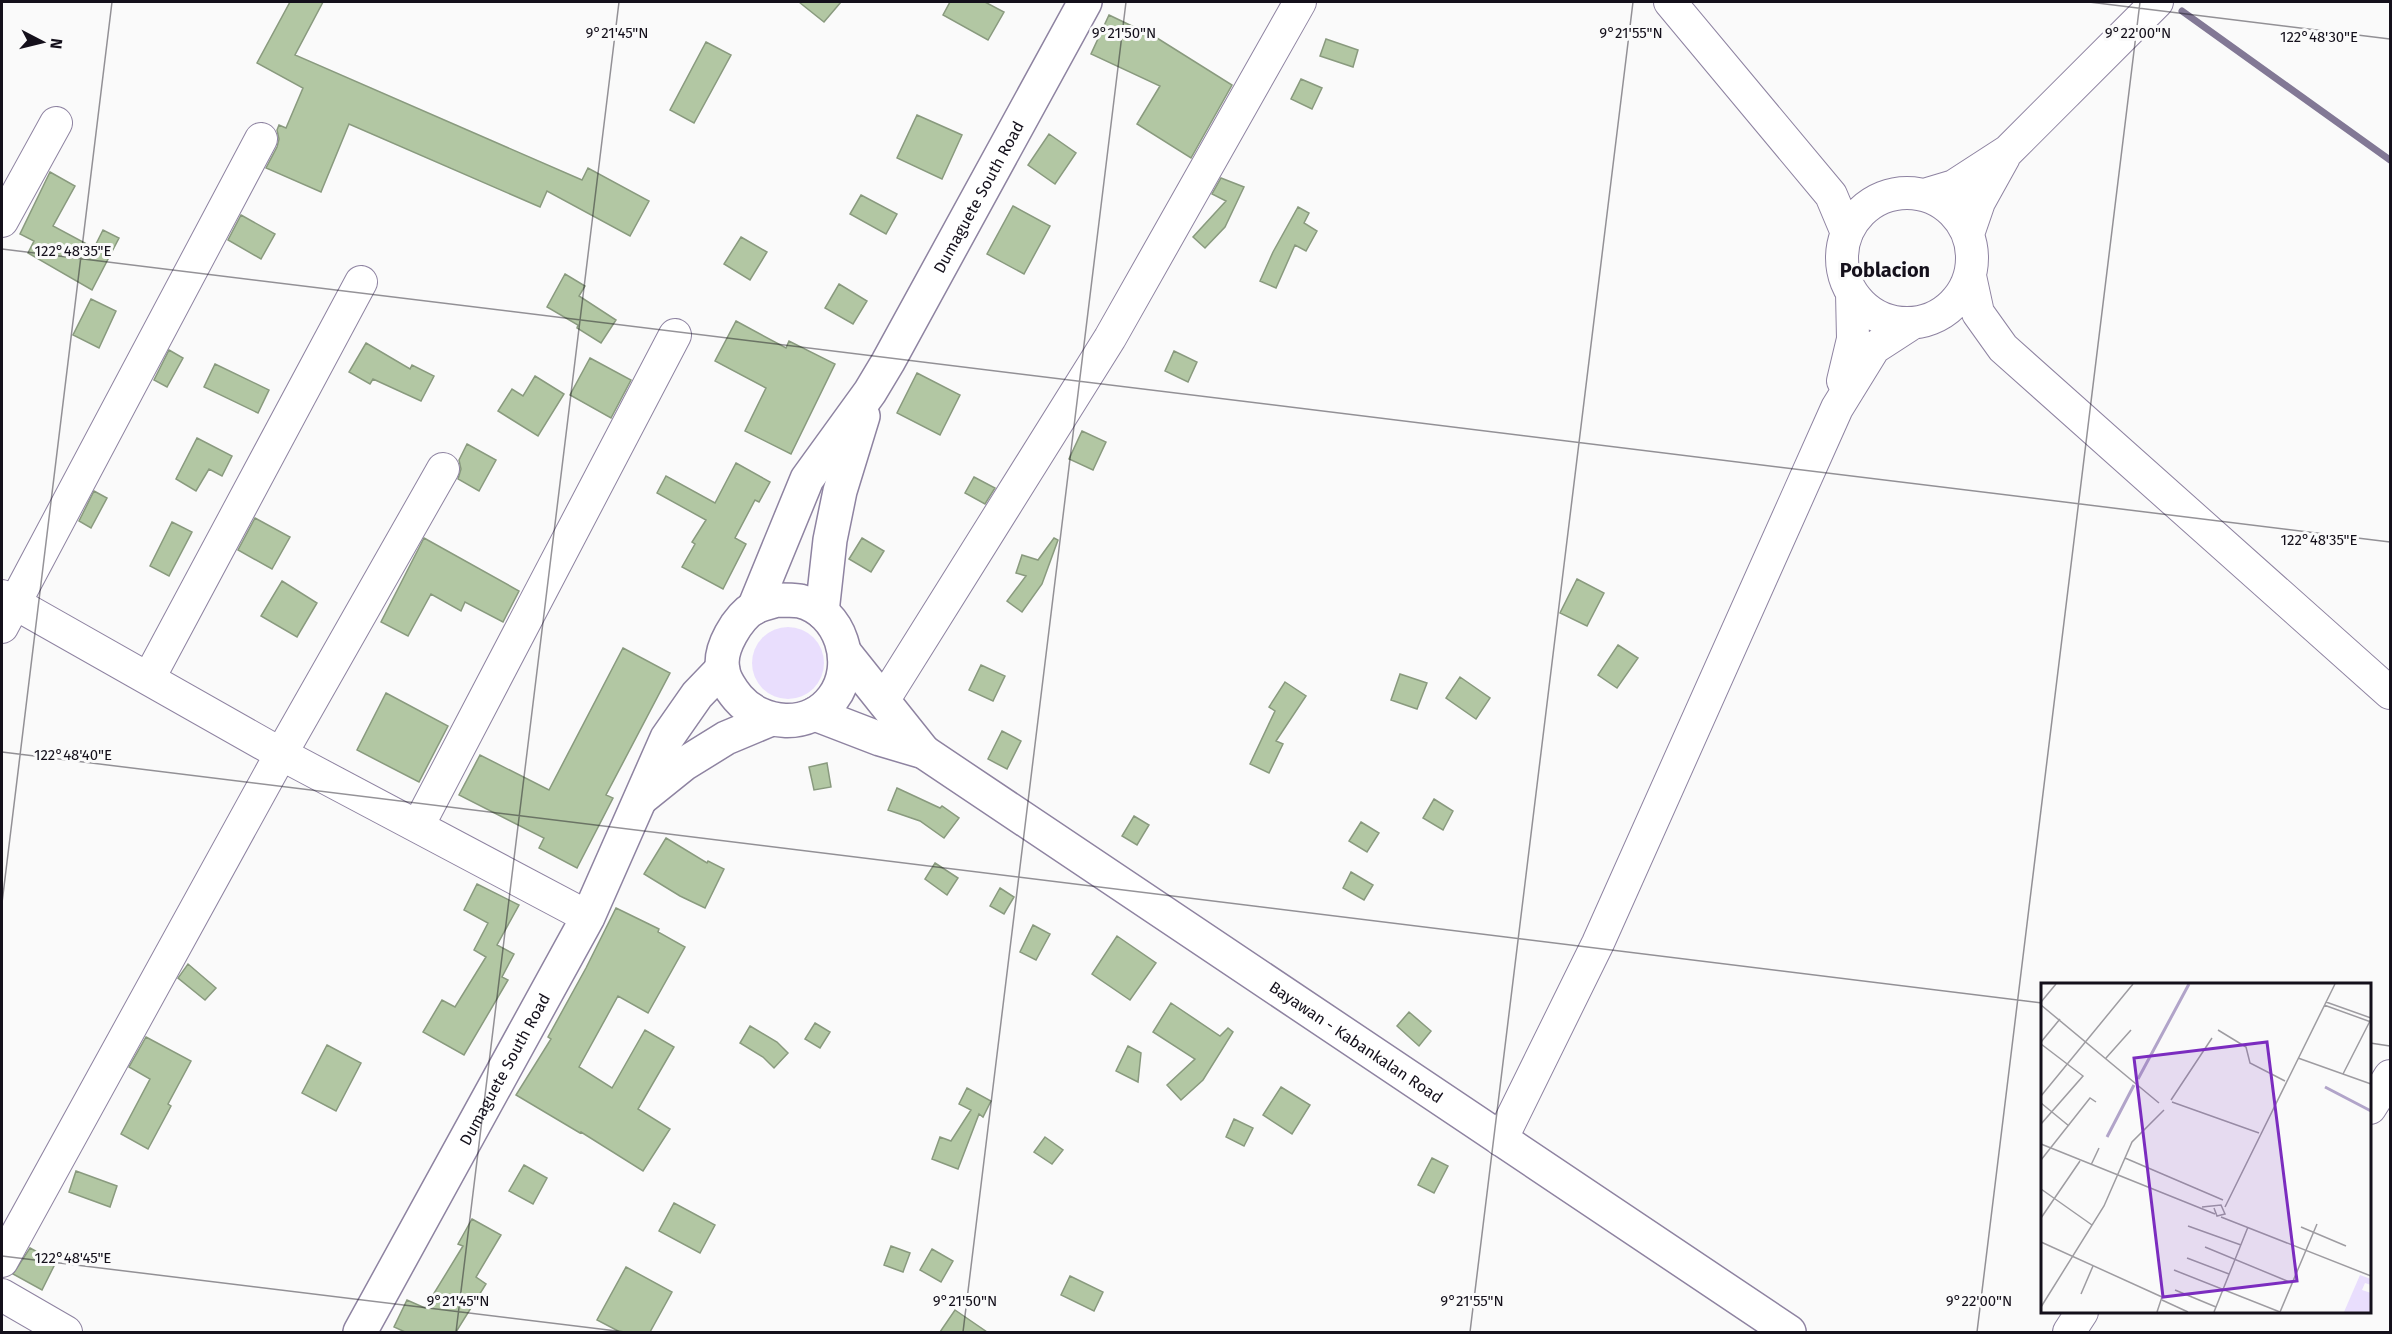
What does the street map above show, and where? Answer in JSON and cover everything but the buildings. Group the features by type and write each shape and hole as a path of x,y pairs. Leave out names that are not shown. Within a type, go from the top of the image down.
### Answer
{"main road":[{"name":"Dumaguete South Road","path":"754,608 807,479 870,392 1085,2"},
{"name":"Dumaguete South Road","path":"822,612 830,540 840,491 870,392"},
{"path":"777,600 800,601 822,612 837,630 845,652 843,676 833,698 815,714 793,722 769,720 748,710 732,691 722,669 726,645 736,623 754,608 777,600"},
{"name":"Bayawan - Kabankalan Road","path":"845,652 924,752 1789,1332"},
{"name":"Dumaguete South Road","path":"360,1332 588,917 667,738 697,694 722,669"},
{"name":"Bayawan - Kabankalan Road","path":"815,714 880,739 924,752"},
{"name":"Dumaguete South Road","path":"639,800 684,764 726,738 769,720"}],"street":[{"path":"883,701 1110,338 1300,2"},
{"path":"1670,2 1831,195 1847,233"},
{"path":"2003,348 1963,327 1924,320 1898,323 1874,315 1852,293 1845,279 1843,248 1847,233 1863,210 1879,199 1901,194 1924,195 1954,186 2007,151 2157,2"},
{"path":"2,221 56,123"},
{"path":"261,139 6,609 149,678 281,754 588,917"},
{"path":"2007,151 1979,202 1968,234 1972,262 1970,276 1978,314 2003,348 2391,693"},
{"path":"1799,156 1841,185 1879,199"},
{"path":"1924,195 1939,201 1951,210 1968,234"},
{"path":"1501,1140 1598,943 1837,408 1874,348 1956,302 1970,276"},
{"path":"149,678 361,282"},
{"path":"1837,408 1853,339 1852,293"},
{"path":"418,826 675,335"},
{"path":"2,1261 281,754 443,469"},
{"path":"2371,1106 2391,1076"},
{"path":"2,1295 66,1332"},
{"path":"2069,1332 2081,1313"}],"shaded area":[{"path":"788,627 808,633 818,643 824,663 818,683 808,693 788,699 768,693 758,683 752,663 758,643 768,633"}],"waterway":[{"path":"2182,11 2390,160"}],"district":[{"name":"Poblacion","path":"1885,270"}]}
